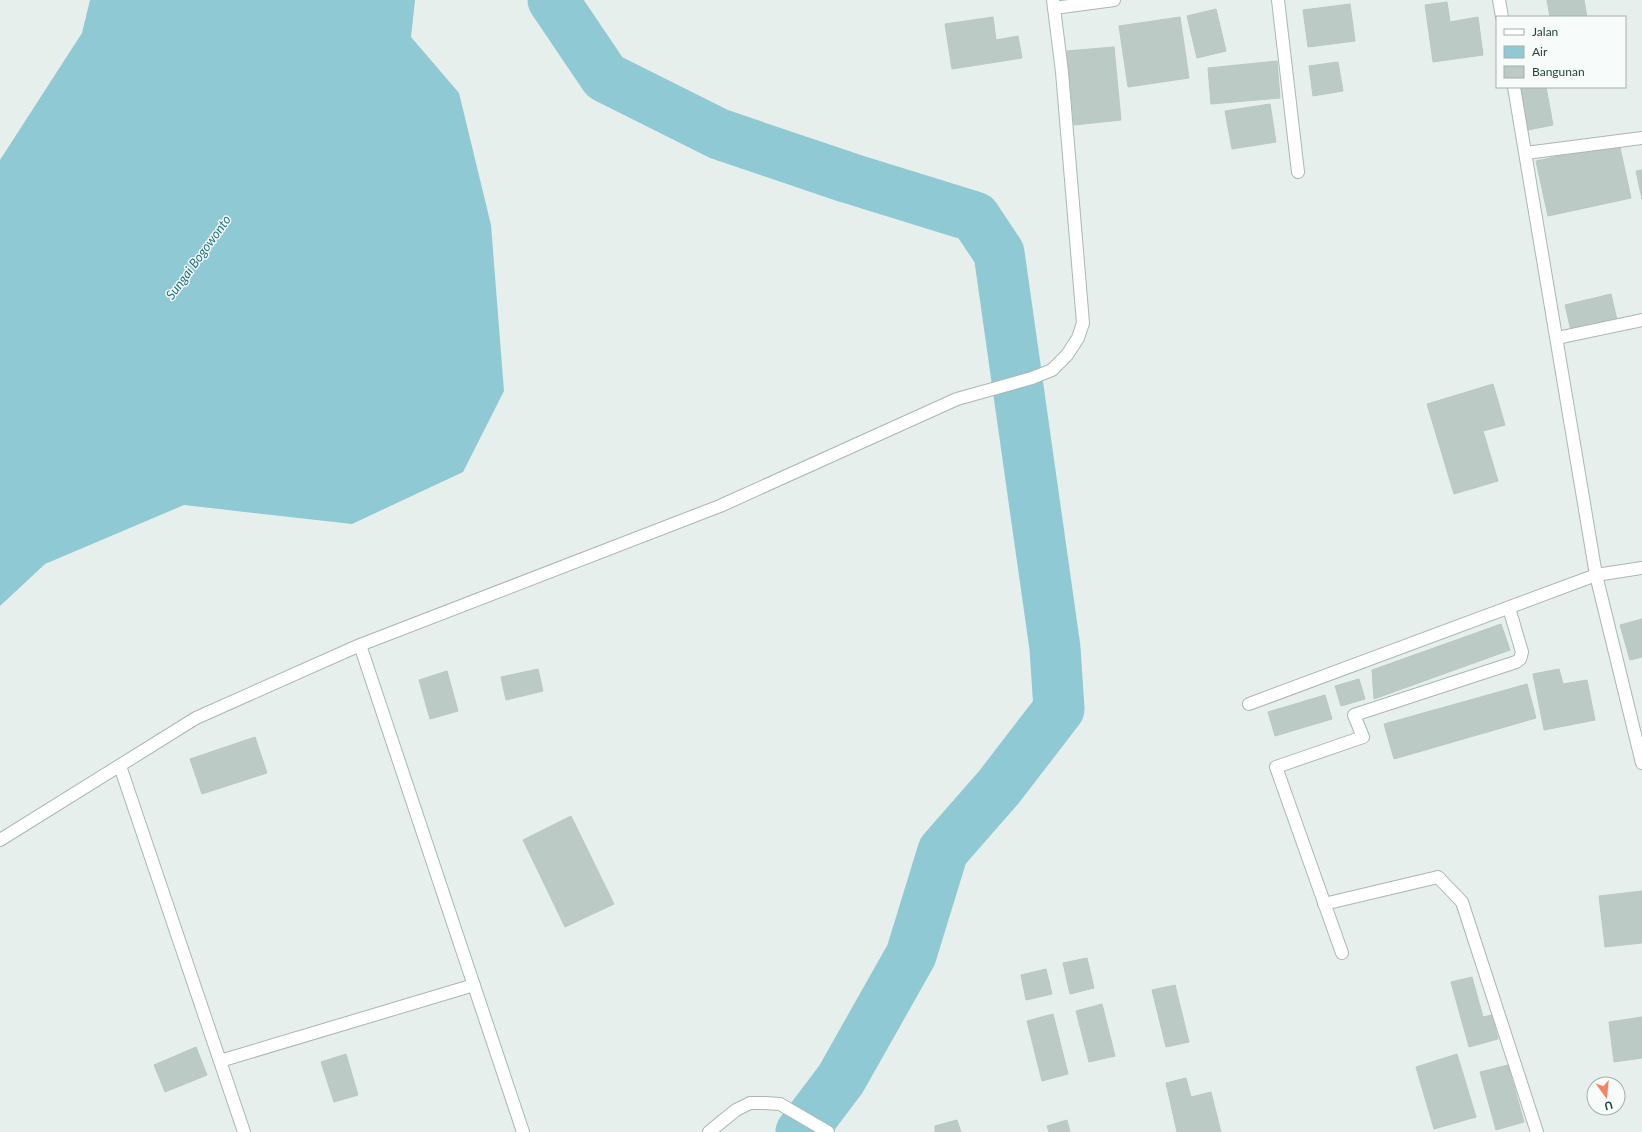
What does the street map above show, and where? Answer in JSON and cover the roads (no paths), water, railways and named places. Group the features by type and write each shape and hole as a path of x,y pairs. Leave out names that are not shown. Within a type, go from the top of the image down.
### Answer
{"street":[{"path":"0,840 196,718 360,645 720,506 957,399 1032,378 1052,370 1067,355 1078,338 1083,323 1064,96 1054,4 1114,0"},
{"path":"1278,0 1298,172"},
{"path":"1499,0 1502,16"},
{"path":"1514,88 1596,575 1642,763"},
{"path":"1526,153 1642,138"},
{"path":"1557,338 1642,320"},
{"path":"1249,704 1596,575 1642,568"},
{"path":"1342,953 1276,767 1363,737 1354,715 1516,662 1520,659 1522,652 1509,608"},
{"path":"360,645 523,1132"},
{"path":"120,766 244,1132"},
{"path":"1324,904 1438,877 1462,902 1537,1132"},
{"path":"220,1061 474,985"},
{"path":"710,1132 736,1110 750,1103 780,1104 828,1132"}],"water":[{"name":"Sungai Bogowonto","path":"90,0 415,0 411,37 459,93 491,225 504,391 463,472 352,524 184,505 45,564 0,606 0,160 82,33"}],"waterway":[{"path":"553,0 605,77 719,134 849,178 975,217 999,253 1055,648 1059,709 999,787 943,851 911,955 841,1079 801,1132"}]}
